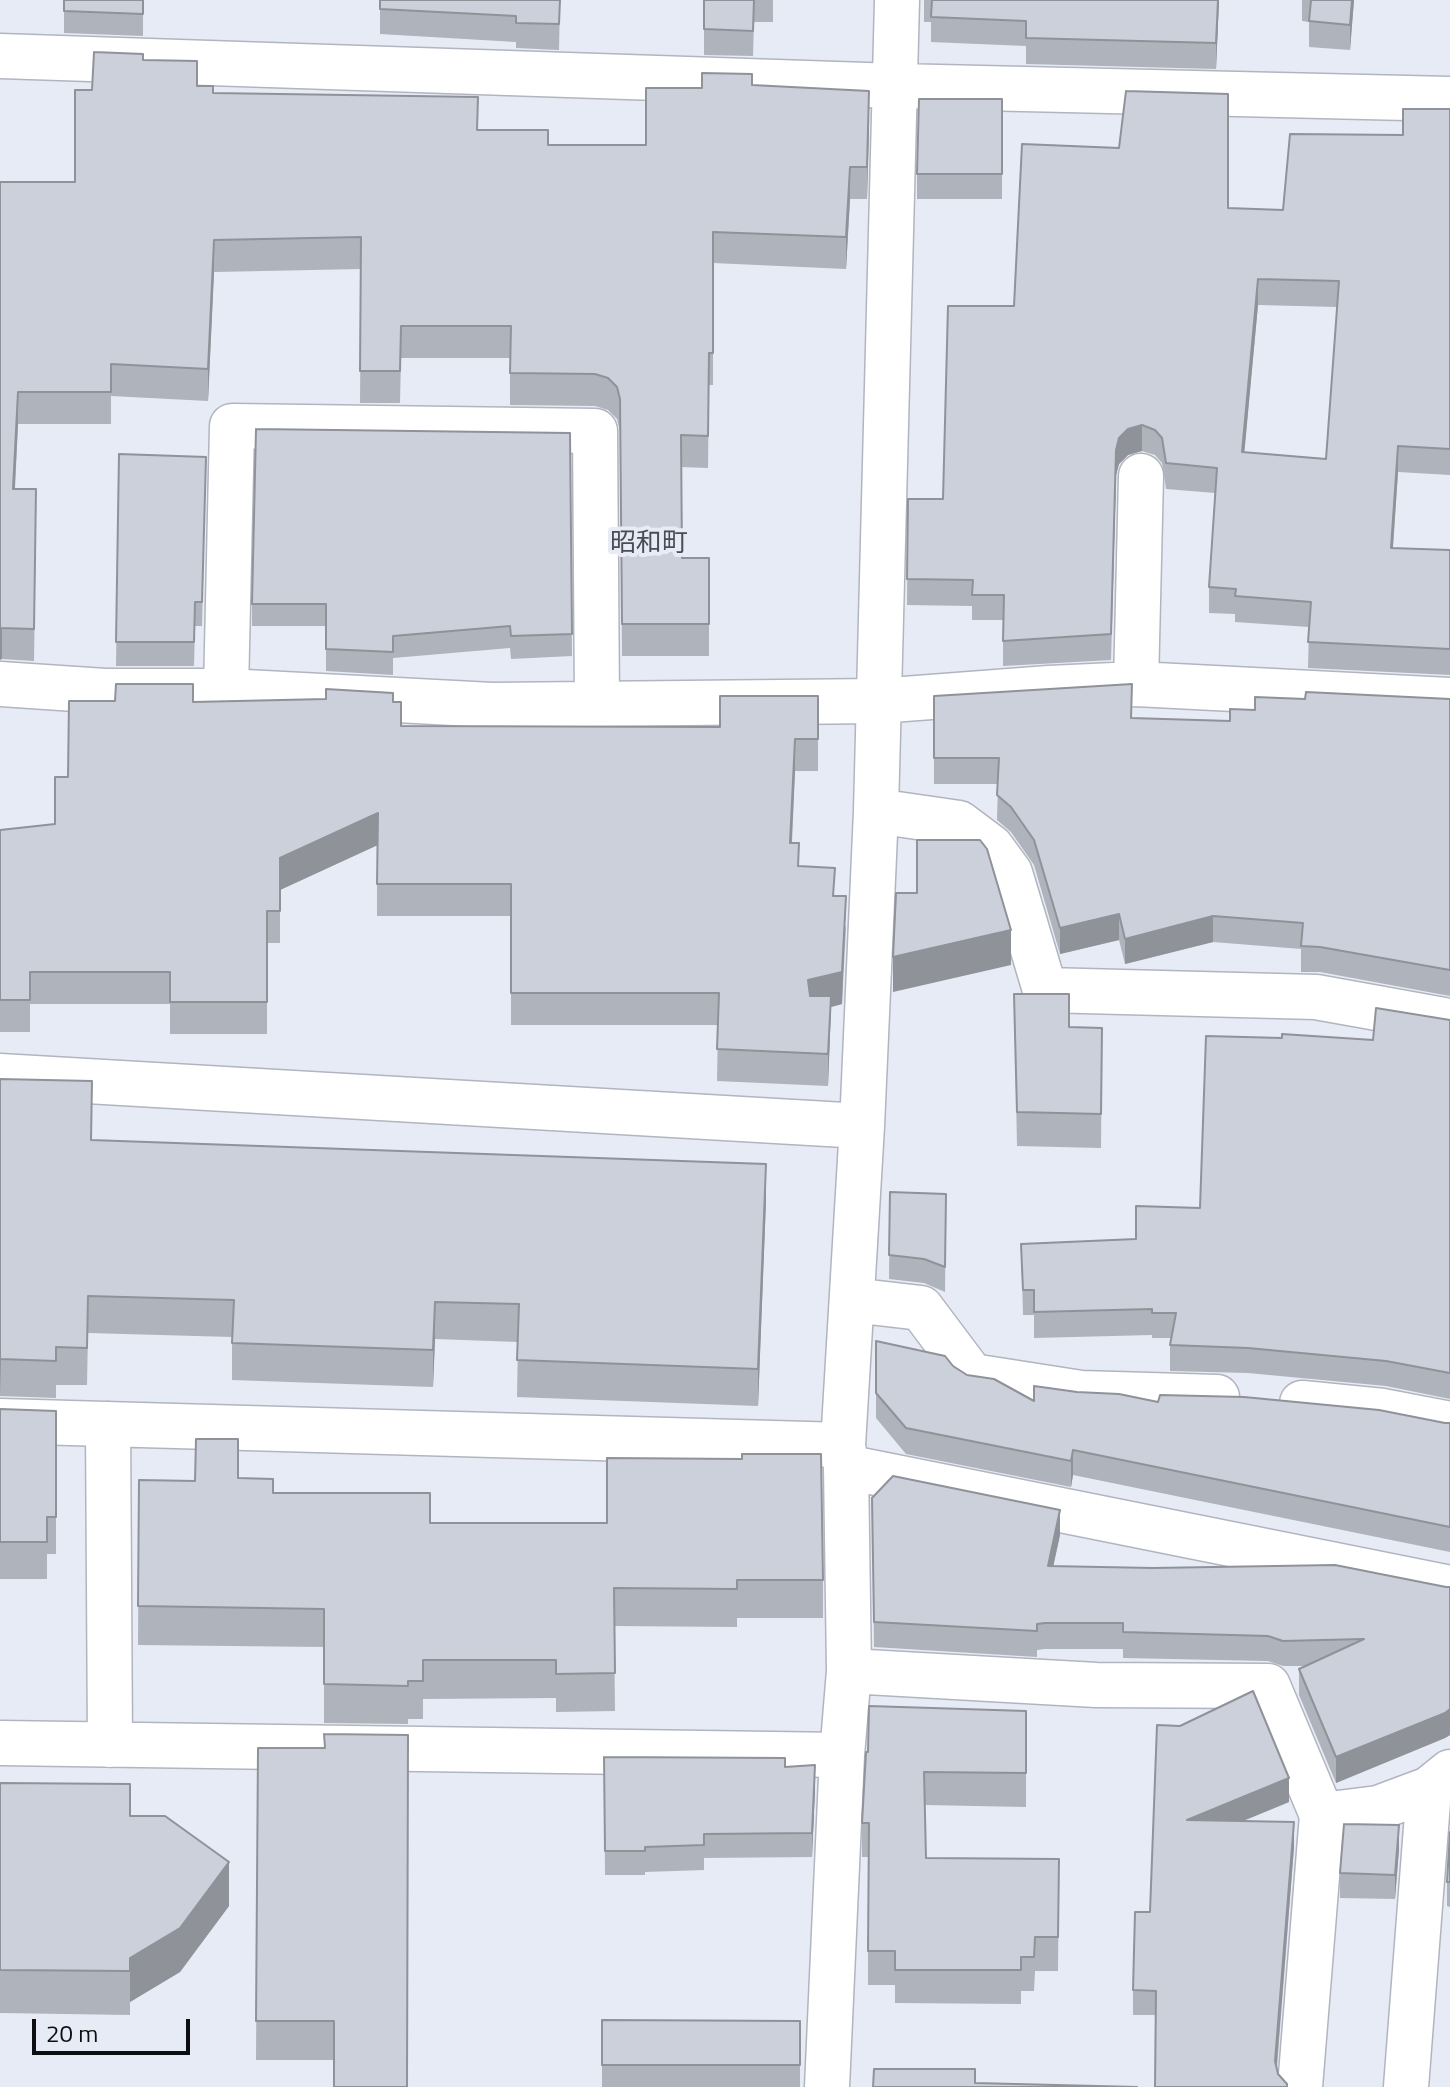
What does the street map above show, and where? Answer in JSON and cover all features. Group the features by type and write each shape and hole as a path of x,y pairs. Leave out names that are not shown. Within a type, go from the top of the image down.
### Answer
{"street":[{"path":"827,2087 842,1755 849,1671 844,1456 876,811 897,0"},
{"path":"0,56 896,86 1450,99"},
{"path":"226,691 232,426 595,431 597,703"},
{"path":"1136,684 1141,476"},
{"path":"0,684 105,691 226,691 492,705 878,701 1136,684 1450,700"},
{"path":"876,811 959,823 991,847 1010,873 1045,990 1316,997 1450,1021"},
{"path":"0,1076 862,1126"},
{"path":"852,1300 921,1308 972,1376 1081,1393 1246,1398 1383,1411 1450,1424"},
{"path":"0,1421 844,1456 1450,1588"},
{"path":"108,1424 110,1745"},
{"path":"849,1671 1096,1685 1268,1686 1322,1815 1300,2087"},
{"path":"0,1743 842,1755"},
{"path":"1322,1815 1378,1808 1439,1780"},
{"path":"1406,2087 1439,1780"}],"building":[{"path":"64,0 143,0 143,14 64,11"},
{"path":"380,0 560,0 559,24 516,23 516,16 380,9"},
{"path":"704,0 754,0 753,31 704,29"},
{"path":"932,0 1218,0 1216,43 1026,38 1026,21 931,17"},
{"path":"1311,0 1352,0 1350,25 1309,21"},
{"path":"94,52 143,54 143,60 197,61 197,86 213,86 213,93 478,97 477,130 548,130 548,145 646,145 646,88 702,88 702,73 752,74 752,85 869,91 867,167 850,167 846,237 713,232 713,353 709,353 708,436 681,435 682,558 709,558 709,624 622,624 620,399 617,387 608,378 595,374 510,373 511,326 401,326 400,371 360,371 361,237 214,240 208,369 111,364 111,392 18,392 13,489 36,489 34,629 0,628 0,182 75,182 75,90 92,90"},
{"path":"1126,91 1228,94 1228,208 1283,210 1290,134 1403,135 1403,109 1450,109 1450,449 1398,446 1391,548 1450,550 1450,649 1308,642 1311,602 1235,596 1236,589 1209,587 1217,468 1166,463 1162,438 1155,430 1142,425 1128,429 1119,438 1116,450 1111,634 1003,641 1004,595 972,595 973,580 907,579 908,499 943,499 948,306 1014,306 1022,144 1119,148","holes":["1258,279 1339,281 1326,459 1242,452"]},
{"path":"919,99 1002,99 1002,174 917,174"},
{"path":"256,429 570,433 572,634 511,636 510,626 393,636 393,652 326,649 326,604 252,604"},
{"path":"119,454 206,457 202,602 195,602 194,642 116,642"},
{"path":"116,684 193,684 193,702 326,699 326,689 393,693 393,702 401,702 401,726 720,727 720,696 818,696 818,739 795,739 790,843 799,843 798,866 835,868 833,896 846,896 842,972 808,980 810,996 831,996 828,1054 717,1049 719,993 511,993 511,884 377,884 378,813 280,858 280,911 267,911 267,1002 170,1002 170,972 30,972 30,1000 0,1000 0,830 55,824 55,777 68,777 69,701 115,701"},
{"path":"1132,684 1131,718 1230,721 1230,709 1255,710 1255,697 1305,699 1306,692 1450,699 1450,970 1301,946 1303,923 1213,916 1125,939 1119,914 1060,928 1034,840 1011,807 997,795 999,758 934,758 934,696"},
{"path":"917,840 980,840 987,849 1011,930 893,957 896,893 917,893"},
{"path":"1014,994 1069,994 1069,1027 1102,1028 1101,1114 1017,1112"},
{"path":"1376,1008 1450,1020 1450,1373 1386,1361 1248,1348 1170,1345 1176,1313 1152,1313 1152,1309 1034,1312 1034,1290 1023,1290 1021,1244 1136,1239 1136,1206 1200,1208 1206,1036 1282,1038 1282,1034 1373,1040"},
{"path":"0,1079 92,1081 91,1140 766,1164 758,1369 517,1360 519,1304 435,1302 433,1350 232,1343 234,1300 88,1296 87,1348 56,1347 56,1361 0,1359"},
{"path":"890,1192 946,1194 945,1267 924,1259 889,1255"},
{"path":"876,1341 945,1356 967,1375 994,1379 1034,1401 1034,1386 1119,1394 1158,1402 1160,1395 1244,1397 1379,1410 1450,1423 1450,1527 1073,1450 1071,1461 906,1428 876,1393"},
{"path":"0,1409 56,1411 56,1517 47,1517 47,1542 0,1542"},
{"path":"196,1439 238,1439 238,1478 273,1479 273,1493 430,1493 430,1523 607,1523 607,1458 742,1459 742,1454 821,1454 823,1580 737,1580 737,1589 614,1588 615,1673 556,1674 556,1660 423,1660 423,1681 408,1681 408,1686 324,1684 324,1609 138,1606 139,1480 195,1481"},
{"path":"893,1476 1060,1510 1048,1566 1335,1565 1450,1587 1450,1709 1336,1757 1299,1669 1364,1639 1283,1641 1268,1636 1123,1632 1123,1623 1045,1623 1037,1624 1037,1631 874,1622 872,1498"},
{"path":"1253,1691 1289,1778 1187,1820 1294,1822 1275,2061 1278,2074 1287,2087 1155,2087 1156,1991 1133,1990 1135,1912 1150,1912 1157,1725 1180,1726"},
{"path":"869,1706 1026,1711 1026,1773 924,1772 926,1858 1059,1859 1058,1937 1035,1937 1034,1957 1021,1957 1021,1970 895,1970 895,1951 868,1951 869,1823 862,1823"},
{"path":"324,1734 408,1735 407,2087 334,2087 334,2021 256,2021 258,1748 325,1748"},
{"path":"604,1757 785,1758 785,1767 815,1765 812,1833 704,1834 704,1845 645,1847 645,1851 605,1851"},
{"path":"0,1783 130,1784 130,1816 165,1816 229,1862 180,1928 130,1958 130,1971 0,1970"},
{"path":"1344,1824 1399,1825 1395,1875 1340,1873"},
{"path":"1450,1832 1450,1882 1447,1882"},
{"path":"602,2020 800,2021 800,2065 602,2065"},
{"path":"874,2069 975,2069 975,2083 1137,2087 873,2087"}],"district":[{"name":"昭和町","path":"649,545"}]}
